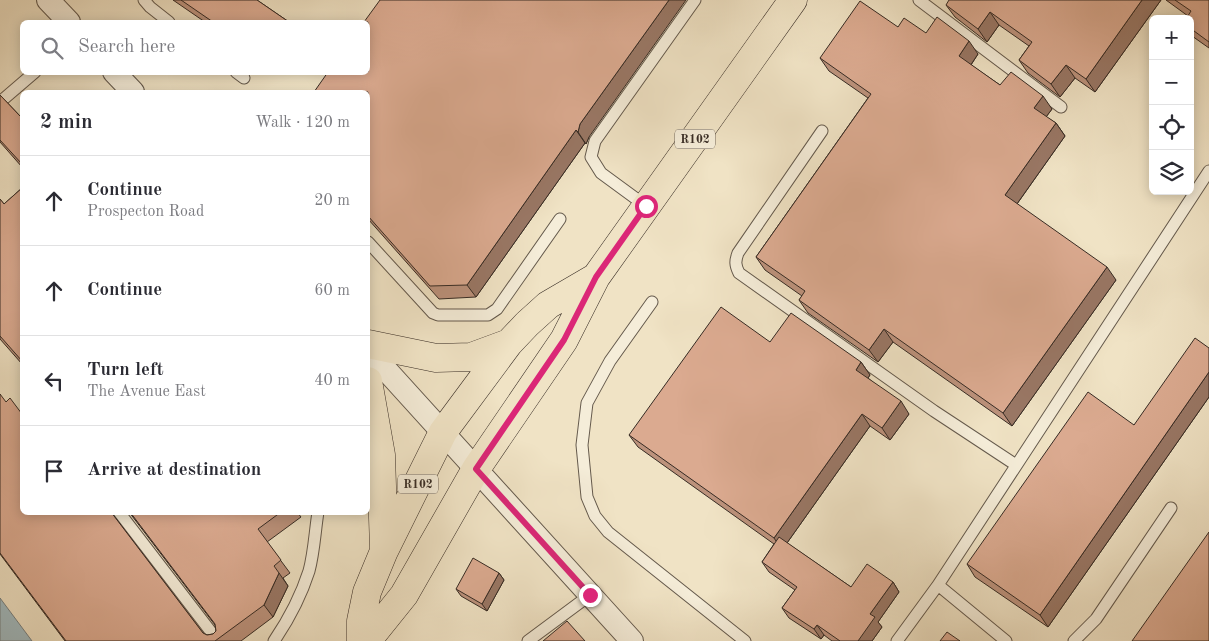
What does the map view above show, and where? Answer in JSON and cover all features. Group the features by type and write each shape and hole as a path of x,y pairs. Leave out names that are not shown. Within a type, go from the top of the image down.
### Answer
{"main road":[{"name":"R102","path":"367,641 404,595 476,469 564,340 596,277 793,0"},
{"name":"R102","path":"361,641 361,621 367,592 384,551 443,432 510,343 548,305 596,277"},
{"path":"370,344 436,358 471,357 510,343"},
{"path":"370,392 381,455 384,551"}],"street":[{"path":"48,0 67,20"},
{"path":"117,75 130,90"},
{"path":"370,352 632,641"}],"lane":[{"path":"144,0 166,20"},
{"path":"646,206 601,173 591,157 595,141 694,0"},
{"path":"919,0 1061,107"},
{"path":"0,102 32,75"},
{"path":"822,131 738,253 735,261 739,273 934,411 1016,466"},
{"path":"897,641 938,585 1209,172"},
{"path":"370,244 433,313 438,315 488,315 497,309 560,219"},
{"path":"652,302 610,361 587,403 582,445 587,497 595,516 608,532 744,641"},
{"path":"1074,641 1096,619 1171,508"},
{"path":"121,515 218,641"},
{"path":"274,641 286,623 309,569 318,515"},
{"path":"938,585 1006,641"},
{"path":"528,641 541,637 590,595"}],"water":[{"path":"0,598 32,641 0,641"}],"building":[{"path":"181,0 257,0 286,20 210,20"},
{"path":"380,0 669,0 580,124 578,132 576,130 467,285 430,286 370,218 370,90 315,90 326,75 370,75 370,20 365,20"},
{"path":"949,0 1142,0 1086,79 1066,65 1051,84 1019,60 1032,42 990,12 978,29 946,5"},
{"path":"1175,0 1209,0 1209,42 1194,31 1194,15 1188,15 1191,11"},
{"path":"860,1 898,27 904,18 926,33 937,17 969,41 959,56 1000,85 1011,72 1043,96 1034,108 1056,123 1005,195 1107,267 1003,413 884,329 869,350 799,300 805,291 756,257 871,94 820,58"},
{"path":"0,95 20,116 20,162 0,140"},
{"path":"20,190 20,359 0,336 0,199 4,204"},
{"path":"721,307 770,342 791,313 861,362 856,370 901,401 882,428 862,414 774,538 629,435"},
{"path":"1195,338 1209,348 1209,372 1040,615 967,564 1088,392 1134,425"},
{"path":"0,394 6,402 10,398 20,411 20,515 113,515 203,633 207,635 213,634 216,631 215,624 132,515 277,515 258,529 281,560 274,566 279,573 264,605 215,641 66,641 0,553"},
{"path":"1209,532 1209,641 1132,641"},
{"path":"779,537 851,587 867,564 893,582 870,614 875,617 858,641 840,641 817,625 814,629 782,608 797,587 762,562"},
{"path":"473,558 499,573 482,604 456,589"},
{"path":"567,621 585,641 543,641"},
{"path":"947,632 960,641 940,641"}],"route":[{"path":"590,595 476,469 564,340 596,277 646,206"}]}
